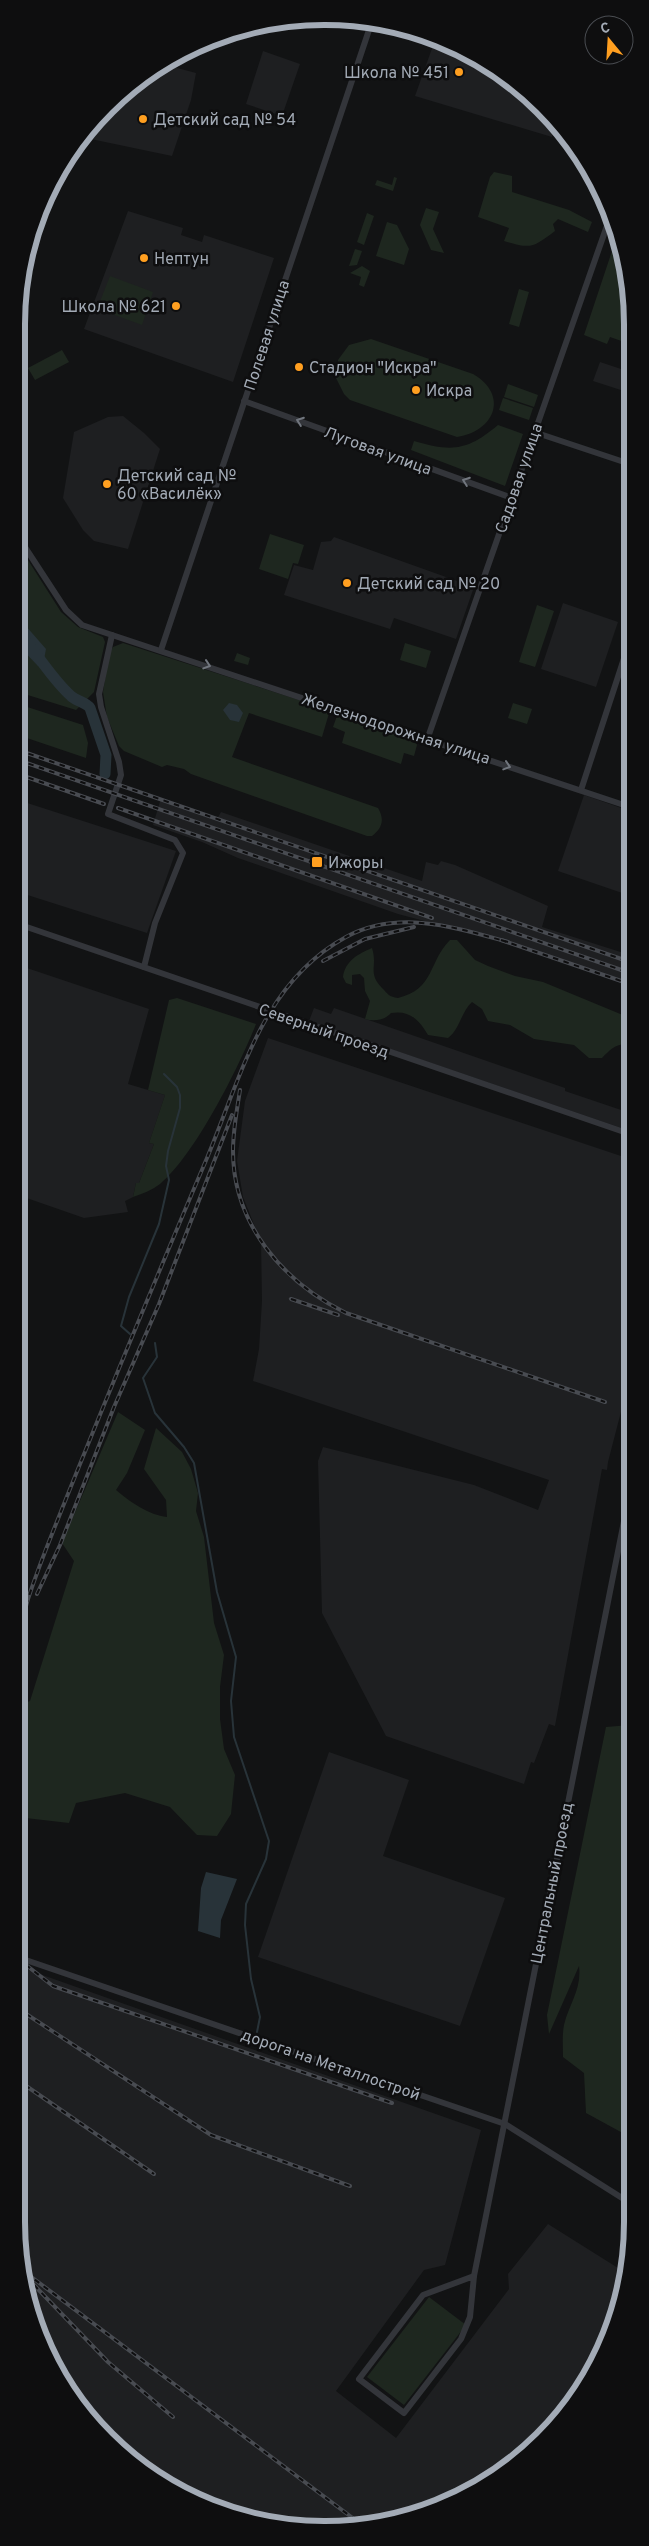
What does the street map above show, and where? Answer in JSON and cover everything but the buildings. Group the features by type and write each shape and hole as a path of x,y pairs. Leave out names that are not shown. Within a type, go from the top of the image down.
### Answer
{"street":[{"name":"Полевая улица","path":"161,650 369,29"},
{"name":"Садовая улица","path":"427,740 607,226"},
{"name":"Луговая улица","path":"244,401 512,498"},
{"path":"534,432 624,462"},
{"name":"Железнодорожная улица","path":"25,547 59,601 73,618 82,625 624,805"},
{"path":"112,635 99,694 121,775 108,814 175,840 180,844 183,853 156,923 144,967"},
{"path":"581,790 624,658"},
{"name":"Северный проезд","path":"25,926 624,1132"},
{"name":"Центральный проезд","path":"474,2276 423,2295 359,2378 404,2413 461,2339 470,2317 474,2276 624,1521"},
{"name":"дорога на Металлострой","path":"25,1960 505,2124 624,2199"}],"shaded area":[{"name":"Школа № 451","path":"433,46 457,56 491,75 522,99 554,132 552,137 415,96"},
{"path":"263,51 300,64 282,116 246,104"},
{"name":"Детский сад № 54","path":"172,67 196,73 191,100 172,156 90,139 127,99"},
{"path":"494,172 512,176 512,192 569,210 592,222 588,232 558,219 553,224 555,231 536,244 526,246 504,241 509,228 478,217 490,177"},
{"path":"394,177 397,178 393,191 375,185 377,180 392,185"},
{"path":"426,208 439,212 433,229 444,253 431,250 420,225"},
{"name":"Школа № 621","path":"128,211 183,228 181,235 202,242 204,235 274,258 233,382 84,329"},
{"path":"367,213 374,216 364,245 357,242"},
{"path":"387,222 397,225 409,249 404,265 376,256"},
{"path":"614,246 621,285 624,342 610,337 607,344 584,335"},
{"path":"355,249 362,251 357,265 349,266"},
{"path":"362,266 370,271 364,287 359,285 361,277 350,273"},
{"path":"110,276 153,292 142,325 101,310 99,304"},
{"path":"519,289 529,292 519,327 509,324"},
{"name":"Искра","path":"371,339 473,374 484,382 491,392 494,402 493,411 488,420 481,428 457,437 350,400 344,394 336,378 338,360 349,345"},
{"path":"62,350 69,362 35,380 28,368"},
{"path":"600,362 624,370 624,391 593,381"},
{"path":"508,384 538,395 534,407 504,397"},
{"path":"503,398 533,408 529,420 499,410"},
{"name":"Детский сад № 60 «Василёк»","path":"123,416 160,449 128,549 94,541 83,530 63,498 74,432 108,417"},
{"path":"498,425 523,434 505,486 411,450 414,441 439,447 459,447 477,440"},
{"path":"270,534 304,545 298,564 293,563 288,579 259,569"},
{"name":"Детский сад № 20","path":"334,537 474,587 456,639 394,618 390,629 284,595 294,565 313,570 321,542 331,541"},
{"path":"25,555 61,612 78,627 103,637 105,642 94,692 76,710 25,694"},
{"path":"563,603 618,622 596,687 541,669"},
{"path":"537,605 554,611 535,667 519,662"},
{"path":"25,625 46,649 43,665 38,666 25,652"},
{"path":"123,643 330,710 322,737 249,713 232,757 378,808 382,820 378,830 372,836 367,836 191,774 184,769 167,765 162,767 124,751 119,746 107,717 103,692 109,654 113,647"},
{"path":"405,643 431,651 426,668 400,660"},
{"path":"237,653 250,658 248,665 234,661"},
{"path":"229,703 237,705 243,713 239,722 230,720 223,710"},
{"path":"513,703 532,709 527,724 508,718"},
{"path":"25,706 83,725 88,743 86,758 25,737"},
{"path":"338,713 415,740 417,745 414,756 404,753 401,764 342,743 345,732 333,727"},
{"path":"584,795 624,809 624,894 558,871"},
{"path":"161,798 217,819 221,812 422,881 426,862 438,865 441,861 455,865 548,906 542,927 624,953 624,984 504,942 398,914 238,858 202,842 153,825"},
{"path":"25,802 176,851 147,933 25,894"},
{"path":"450,940 457,940 475,960 488,966 515,976 543,982 624,1016 624,1044 611,1050 602,1058 589,1058 574,1045 534,1039 510,1025 488,1021 482,1009 472,1002 448,1038 428,1035 413,1017 404,1013 391,1013 379,1020 365,1019 370,1001 365,991 364,978 360,974 352,975 352,985 346,983 343,977 349,962 372,948 375,978 387,994 398,998 410,994 419,988 430,974 443,948"},
{"path":"25,967 149,1009 128,1084 165,1095 149,1143 154,1144 139,1183 136,1183 133,1197 125,1201 128,1212 84,1218 25,1197"},
{"path":"177,998 256,1024 239,1063 215,1109 187,1153 160,1184 147,1192 133,1197 136,1183 139,1183 154,1144 149,1143 165,1095 148,1090 169,1000"},
{"path":"314,1008 331,1014 334,1008 565,1088 565,1091 624,1111 624,1129 309,1021"},
{"path":"268,1038 624,1157 624,1400 607,1470 602,1469 555,1726 549,1724 534,1763 531,1762 524,1784 386,1736 322,1613 318,1461 323,1447 474,1485 538,1510 549,1480 253,1381 259,1349 262,1301 261,1242 243,1197 237,1161 245,1101"},
{"path":"118,1412 145,1430 127,1473 116,1490 127,1499 153,1514 167,1517 166,1500 144,1469 156,1428 182,1452 191,1469 198,1493 196,1511 204,1537 214,1623 224,1655 220,1687 220,1719 224,1749 235,1775 231,1814 217,1836 197,1835 170,1807 125,1793 76,1803 69,1823 25,1818 25,1703 30,1701 74,1561 62,1543"},
{"path":"624,1726 624,2134 586,2113 584,2073 563,2057 564,2025 579,1982 579,1966 549,2034 547,2015 606,1727"},
{"path":"329,1752 409,1780 383,1856 505,1898 460,2026 258,1957"},
{"path":"25,1872 28,1873 28,1918 25,1917"},
{"path":"206,1872 237,1879 221,1920 220,1938 198,1931 201,1888"},
{"path":"25,1969 481,2130 445,2265 424,2270 336,2391 396,2438 509,2289 508,2274 548,2224 620,2269 614,2299 593,2354 574,2388 550,2419 522,2447 491,2471 457,2490 421,2505 383,2515 344,2520 305,2520 266,2515 228,2505 192,2490 158,2471 142,2459 99,2419 75,2388 65,2371 41,2318 31,2280 25,2222"},
{"path":"429,2297 466,2325 404,2405 367,2377"}],"waterway":[{"path":"25,641 64,689 73,698 90,708 106,755 105,774"},
{"path":"130,1334 121,1326 129,1297 159,1224 169,1180 166,1166 168,1151 180,1108 180,1095 177,1087 164,1074"},
{"path":"155,1343 157,1357 143,1378 155,1413 184,1447 194,1463 217,1592 236,1657 231,1701 234,1737 269,1841 266,1859 246,1904 245,1925 251,1979 260,2017 257,2032"}],"railway":[{"path":"25,752 624,960"},
{"path":"25,762 624,971"},
{"path":"25,776 104,804"},
{"path":"118,808 432,918"},
{"path":"25,1610 40,1565 71,1487 243,1066 251,1047 276,1002 302,970 323,952 346,937 366,929 386,924 426,923 447,926 508,942"},
{"path":"323,961 365,939 414,927"},
{"path":"501,940 624,982"},
{"path":"240,1090 234,1128 233,1151 235,1178 242,1203 252,1226 266,1248 302,1285 346,1313 605,1402"},
{"path":"37,1594 60,1545 114,1407 159,1304 232,1115"},
{"path":"291,1299 338,1315"},
{"path":"25,1964 53,1986 392,2103"},
{"path":"25,2013 211,2135 350,2186"},
{"path":"25,2085 154,2174"},
{"path":"30,2276 354,2519"},
{"path":"34,2285 108,2362 173,2417"}],"place":[{"name":"Школа № 451","path":"459,72"},
{"name":"Детский сад № 54","path":"143,119"},
{"name":"Нептун","path":"144,258"},
{"name":"Школа № 621","path":"176,306"},
{"name":"Стадион \"Искра\"","path":"299,367"},
{"name":"Искра","path":"416,390"},
{"name":"Детский сад № 60 «Василёк»","path":"107,484"},
{"name":"Детский сад № 20","path":"347,583"},
{"name":"Ижоры","path":"317,862"}]}
